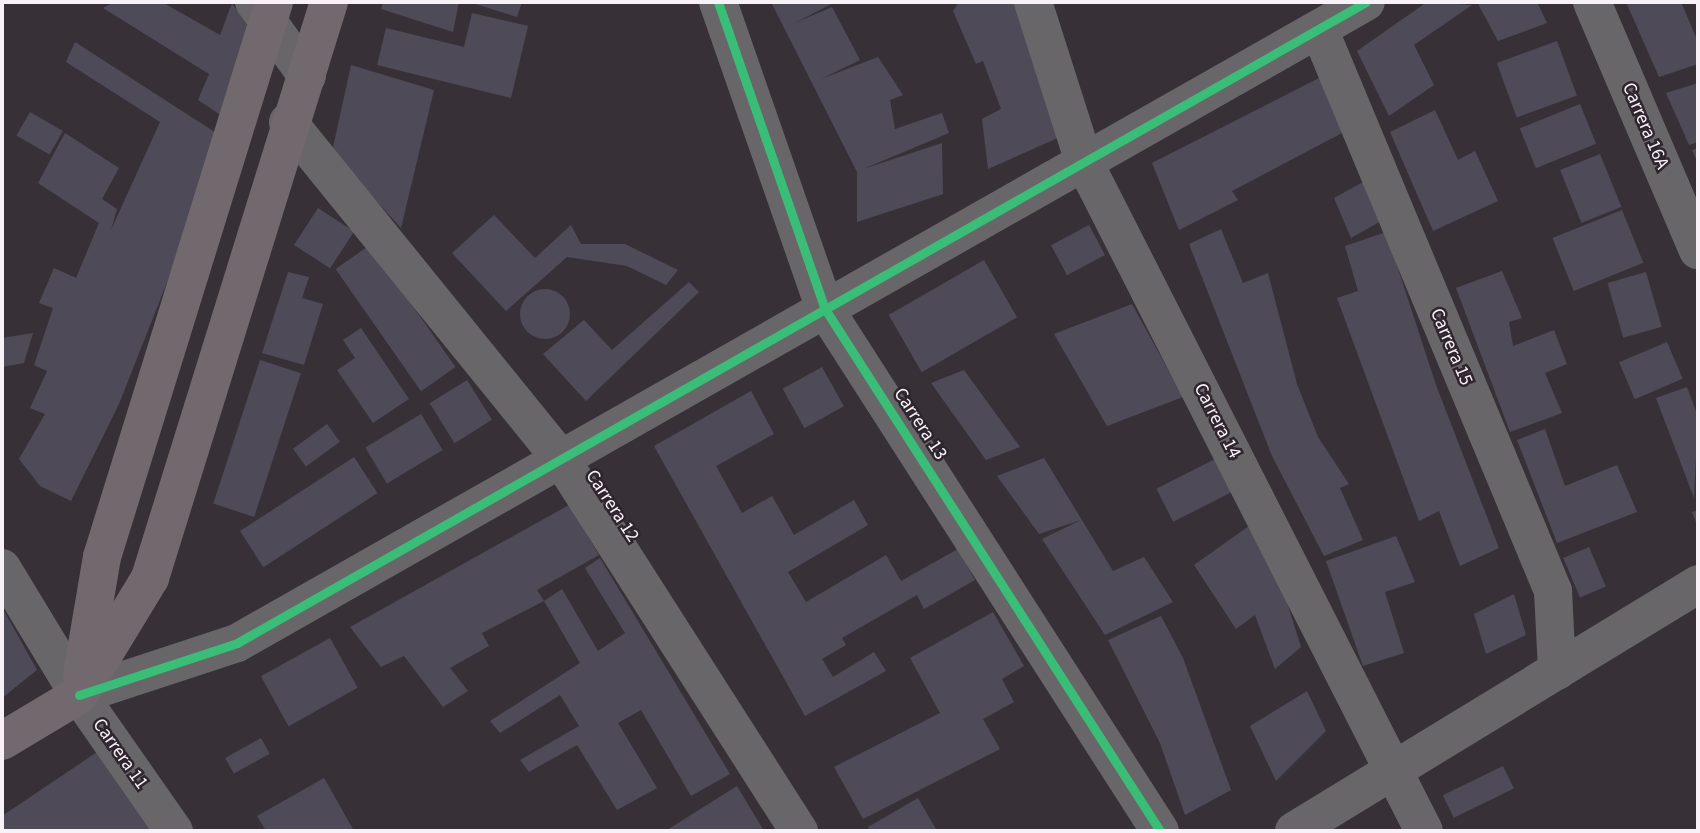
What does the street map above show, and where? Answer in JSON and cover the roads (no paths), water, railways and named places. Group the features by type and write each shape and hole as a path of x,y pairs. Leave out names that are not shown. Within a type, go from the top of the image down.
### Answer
{"main road":[{"path":"2,741 79,695 150,578 288,122 307,76 330,2"},
{"path":"79,695 102,557 265,8"}],"street":[{"name":"Carrera 13","path":"718,2 825,309 1160,831"},
{"name":"Carrera 14","path":"1033,2 1084,162 1424,831"},
{"path":"79,695 237,643 1366,2"},
{"name":"Carrera 16A","path":"1592,2 1698,250"},
{"path":"265,8 307,76"},
{"name":"Carrera 15","path":"1319,29 1553,591 1557,671"},
{"name":"Carrera 12","path":"288,122 561,459 799,831"},
{"name":"Carrera 11","path":"2,568 79,695 174,831"},
{"path":"1294,831 1698,584"}]}
